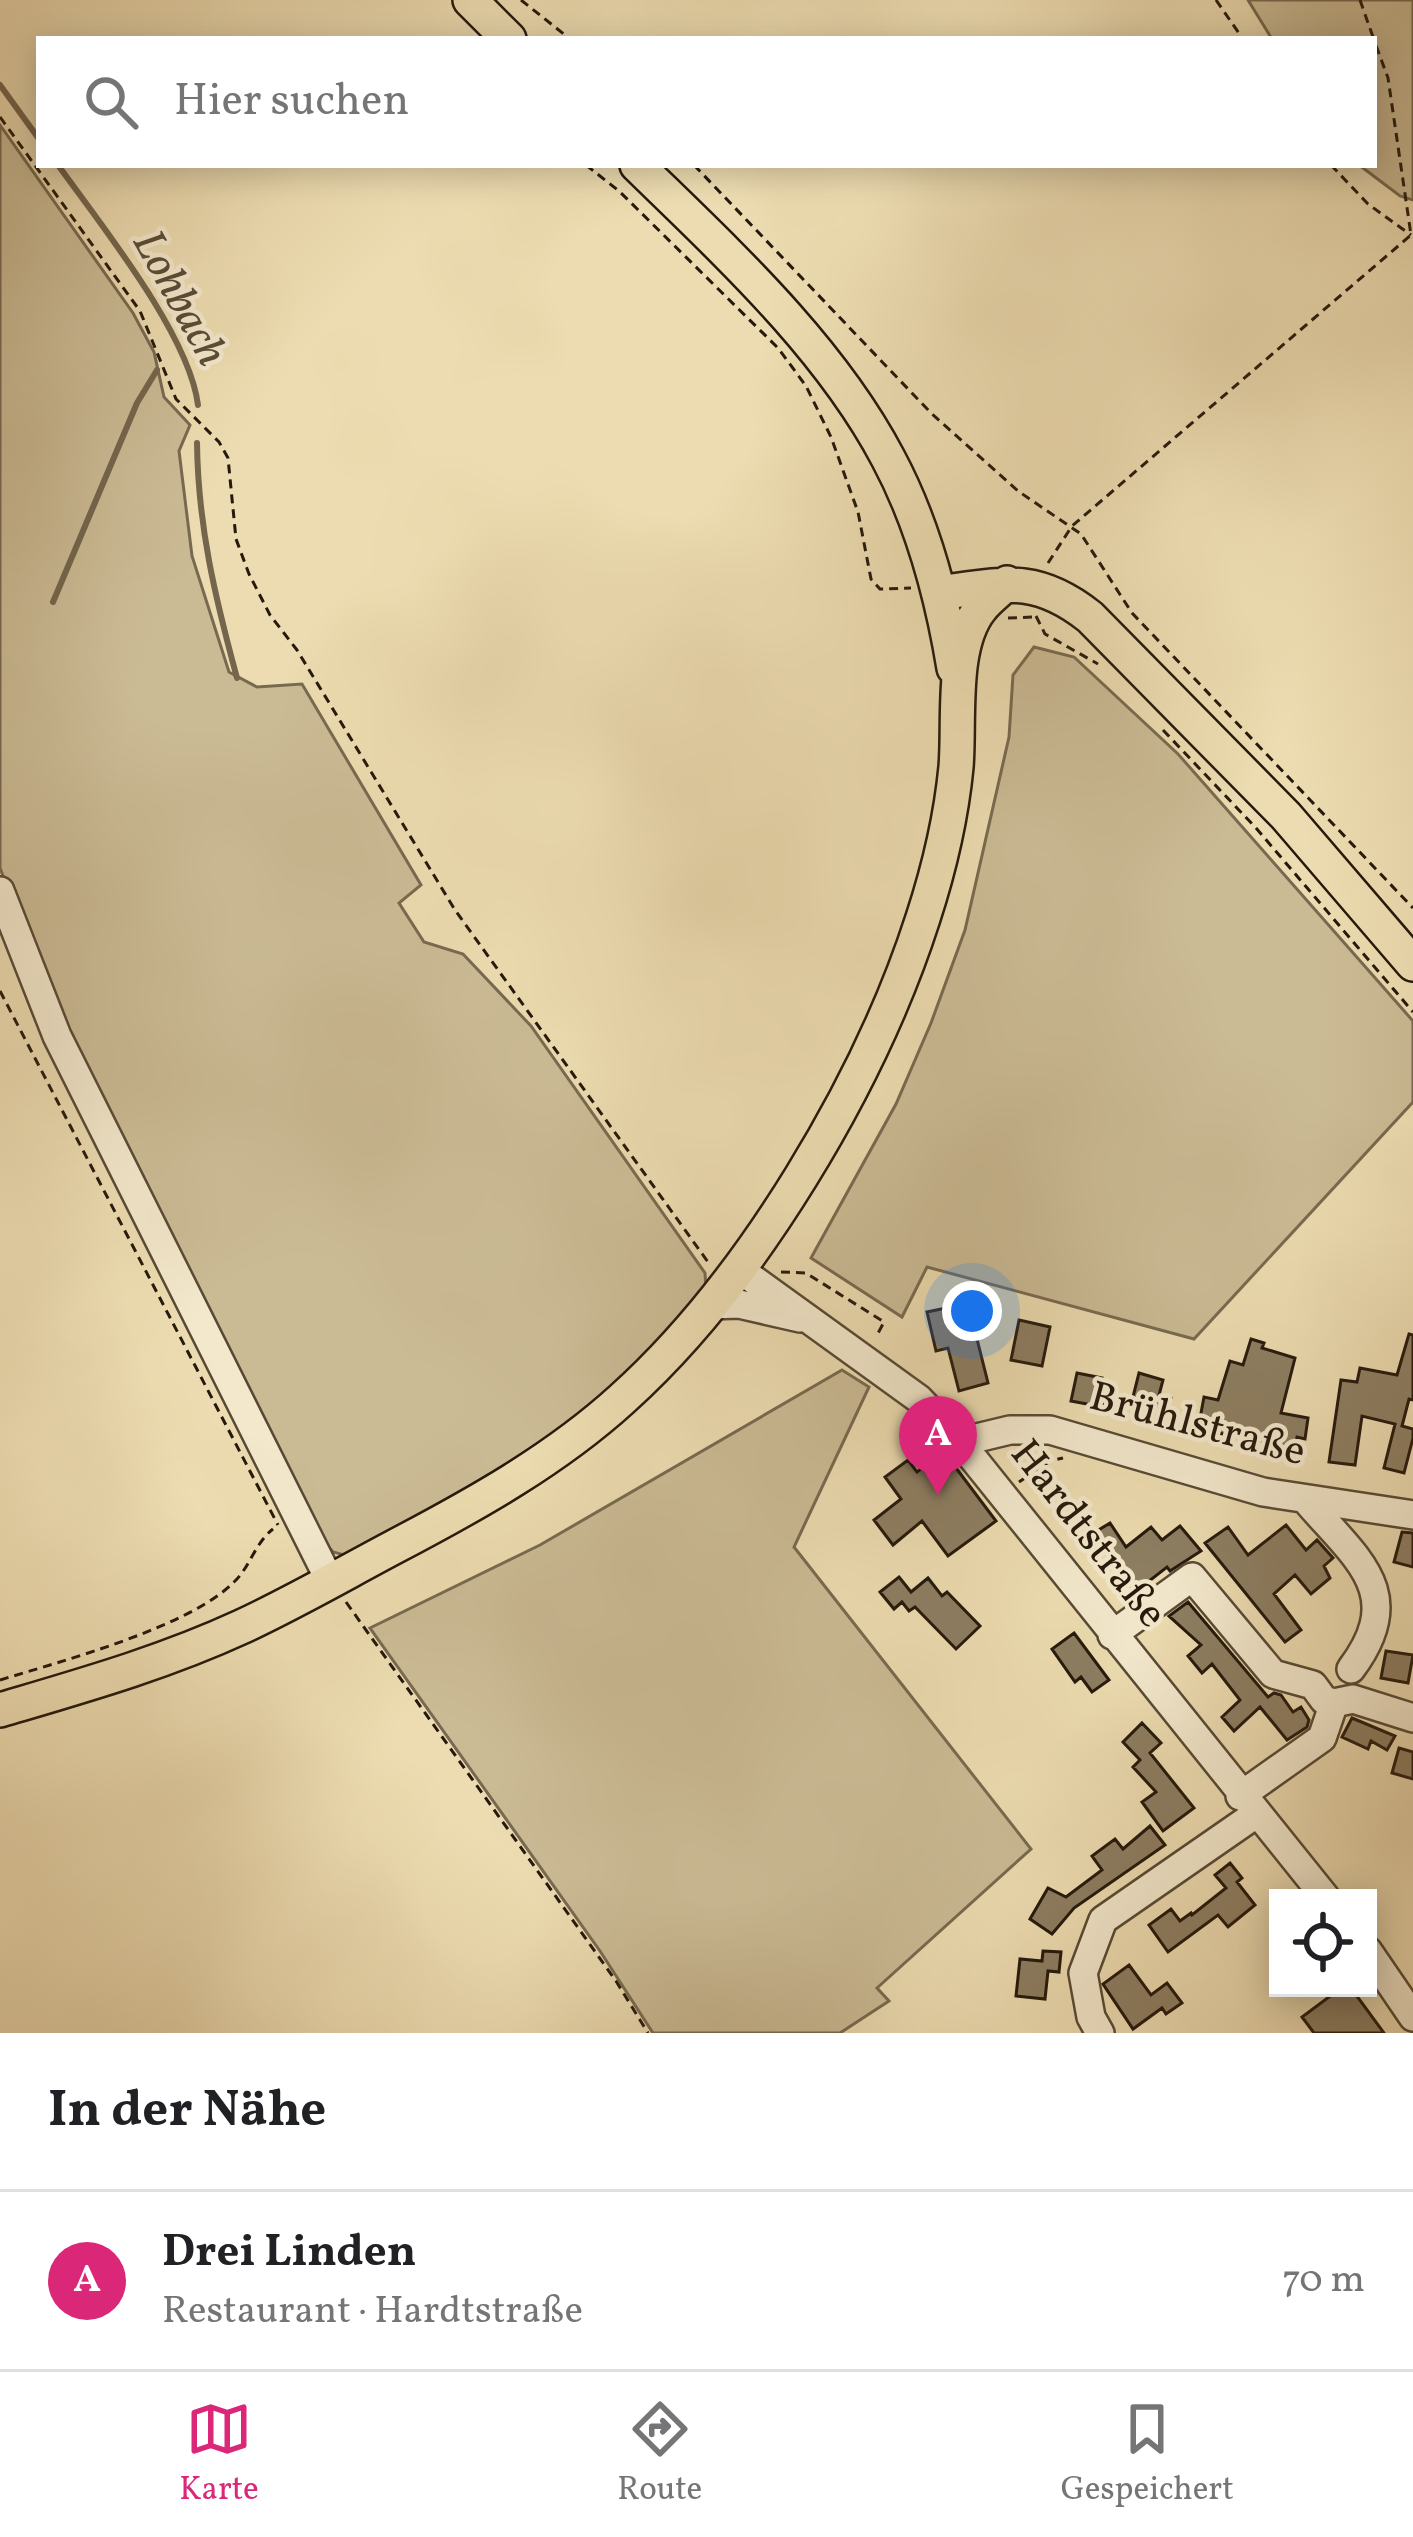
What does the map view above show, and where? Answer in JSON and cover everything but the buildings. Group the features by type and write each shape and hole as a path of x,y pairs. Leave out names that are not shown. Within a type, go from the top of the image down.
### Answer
{"main road":[{"path":"470,0 506,36"},
{"path":"640,168 772,302 830,371 887,455 917,520 938,588 958,694"},
{"path":"938,588 1063,595 1090,616 1286,816 1413,964"},
{"path":"0,1710 138,1669 241,1627 443,1521 554,1454 621,1400 683,1339 727,1285 839,1113 887,1013 922,921 946,838 966,640 979,610 1026,595"}],"street":[{"path":"0,890 57,1036 286,1522 330,1581"},
{"name":"Hardtstraße","path":"727,1285 810,1320 920,1399 1006,1498 1318,1889"},
{"path":"727,1285 739,1304 810,1320"},
{"name":"Brühlstraße","path":"959,1442 1010,1430 1050,1430 1175,1468 1305,1499 1413,1515"},
{"path":"1305,1499 1368,1573 1378,1592 1368,1646 1351,1669"},
{"path":"1112,1635 1192,1577 1273,1674 1413,1718"},
{"path":"1100,2033 1091,2017 1083,1973 1103,1920 1248,1805 1322,1738 1334,1695 1321,1670 1335,1663 1351,1669"},
{"path":"1334,1695 1357,1688 1351,1669"},
{"path":"1377,1965 1413,2017"}],"path":[{"path":"521,0 566,36"},
{"path":"1216,0 1241,36"},
{"path":"1360,0 1373,36"},
{"path":"1377,47 1388,78 1412,235"},
{"path":"0,117 36,167"},
{"path":"37,168 140,311 176,399 219,442 228,458 236,539 270,615 297,650 455,910 661,1202 727,1285"},
{"path":"590,168 778,348 806,386 831,437 858,512 871,579 880,589 938,588"},
{"path":"697,168 932,413 1018,491 1072,526 1132,613 1413,908"},
{"path":"1334,168 1368,204 1412,235"},
{"path":"1103,667 1045,634 1026,595 1072,526 1412,235"},
{"path":"1164,731 1256,828 1413,1012"},
{"path":"0,991 286,1522 264,1536 236,1581 207,1604 83,1655 0,1680"},
{"path":"776,1272 806,1273 884,1322 864,1359"},
{"path":"1006,1498 1022,1479 1050,1461 1075,1456"},
{"path":"330,1581 590,1942 648,2033"}],"shaded area":[{"path":"1248,0 1413,0 1413,200 1400,196 1363,168 1377,168 1377,36 1270,36"},
{"path":"0,125 133,313 154,352 164,397 190,425 179,451 192,556 229,672 257,687 302,684 421,885 399,903 424,942 463,954 531,1026 705,1273 706,1289 612,1394 544,1446 355,1558 333,1552 318,1535 59,1022 0,868"},
{"path":"1034,647 1074,657 1178,754 1413,1021 1413,1102 1194,1339 927,1267 902,1317 811,1258 896,1104 965,930 1009,737 1013,675"},
{"path":"842,1370 869,1387 794,1547 1031,1849 877,1988 889,2001 840,2033 653,2033 370,1628 540,1545"}],"waterway":[{"name":"Lohbach","path":"0,85 36,135"},
{"name":"Lohbach","path":"60,168 161,314 191,377 198,405"},
{"path":"53,602 137,403 157,370"},
{"name":"Lohbach","path":"197,443 209,561 237,678"}],"place":[{"name":"Drei Linden","path":"938,1495"}]}
